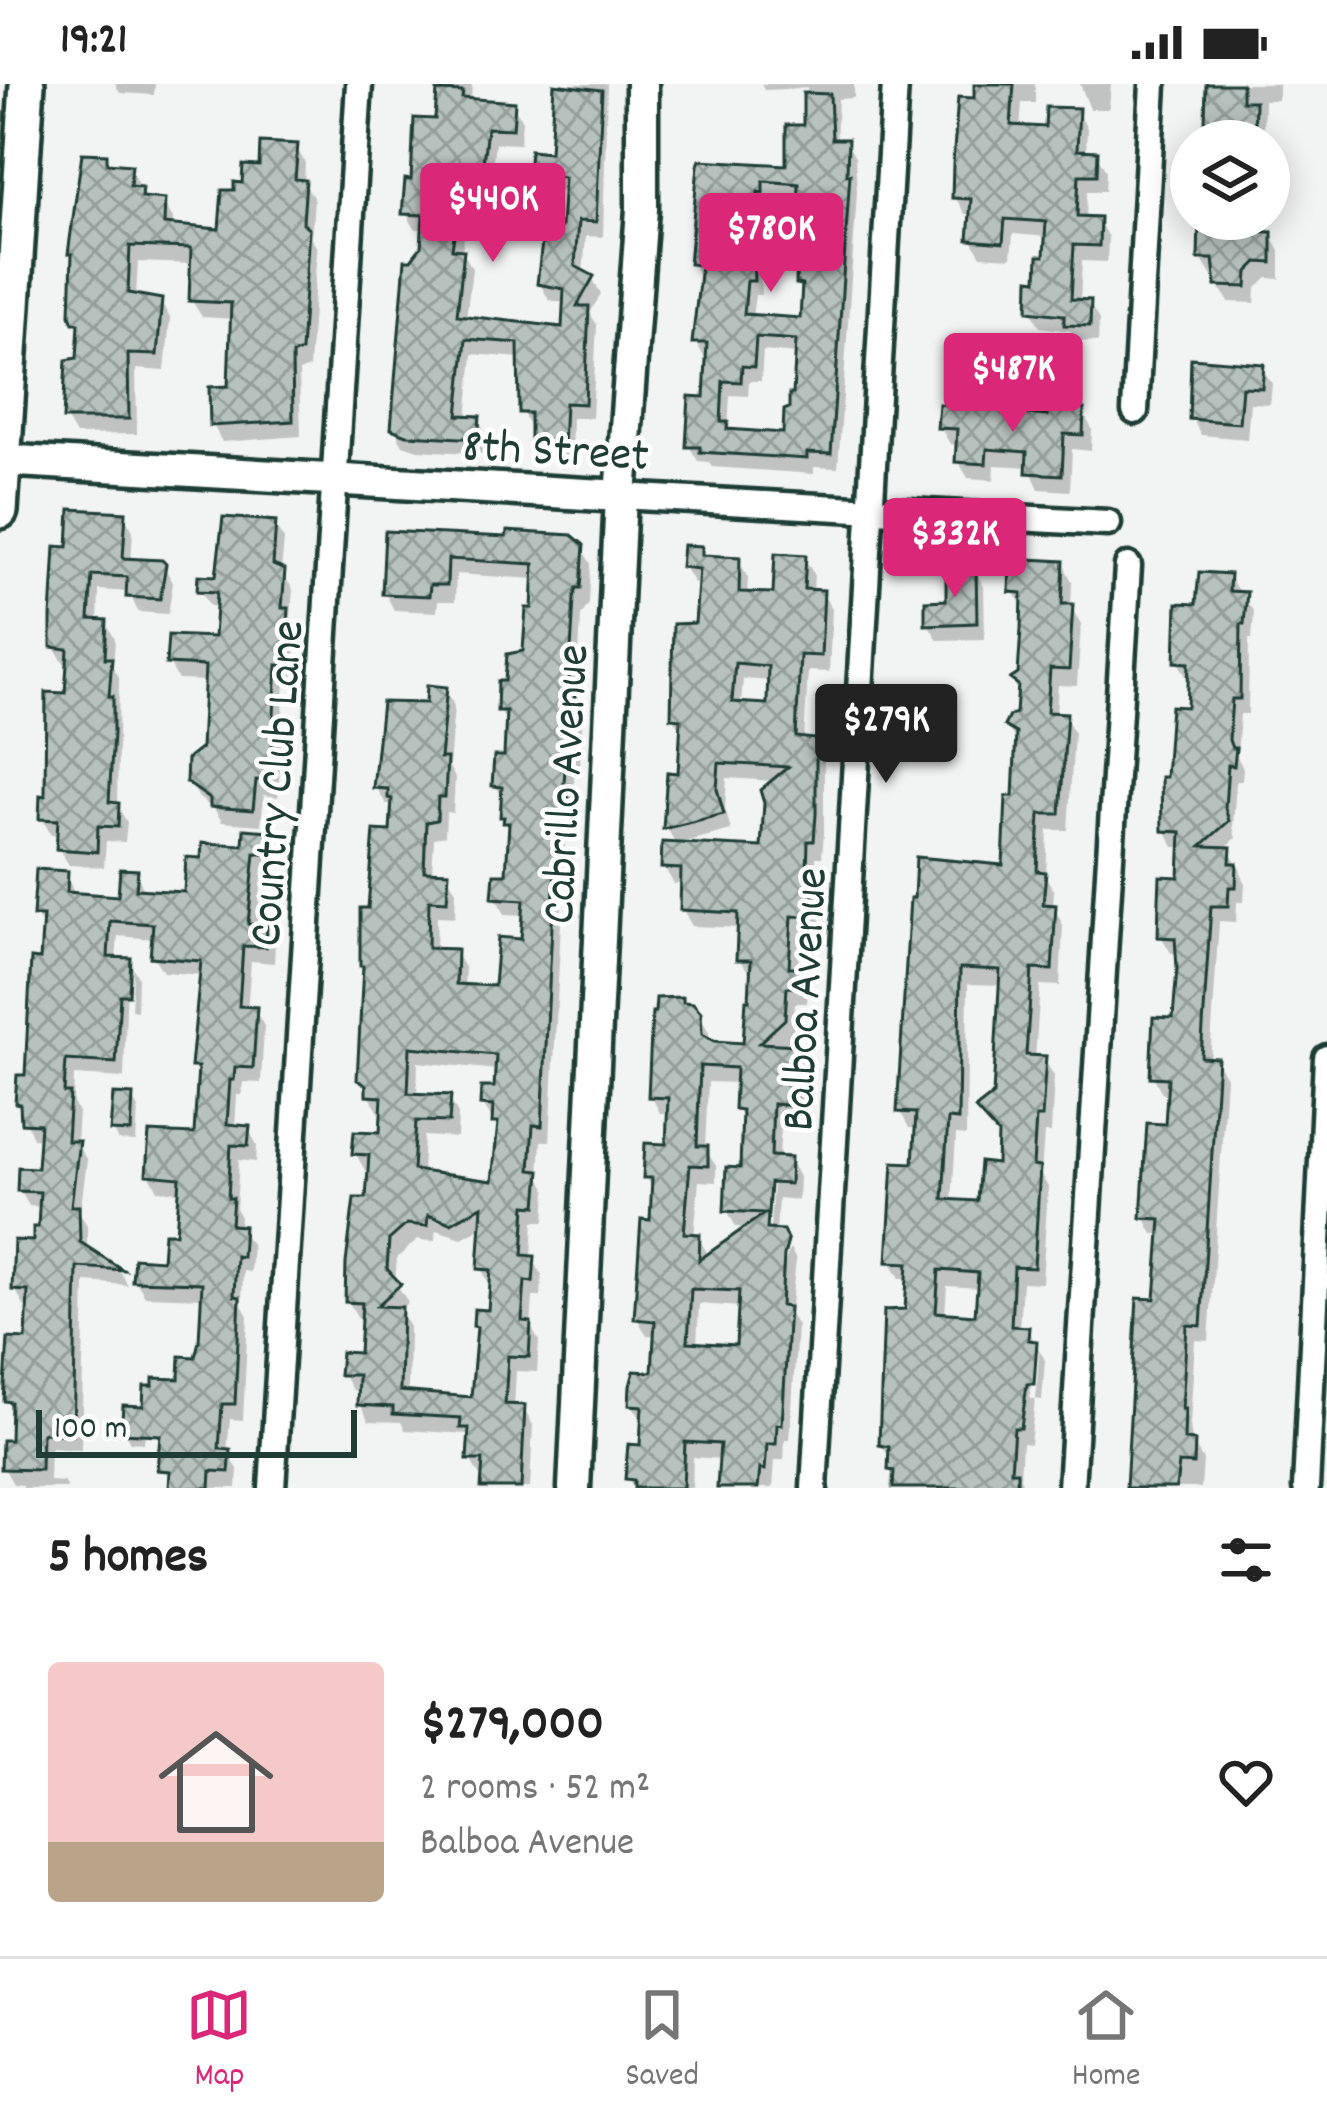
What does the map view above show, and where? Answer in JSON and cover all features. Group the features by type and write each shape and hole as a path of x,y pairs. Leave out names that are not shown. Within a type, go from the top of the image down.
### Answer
{"main road":[{"path":"0,511 27,84"}],"street":[{"name":"Country Club Lane","path":"272,1488 358,84"},
{"name":"Cabrillo Avenue","path":"574,1488 621,496 642,209 642,84"},
{"name":"Balboa Avenue","path":"814,1488 895,84"},
{"path":"1135,411 1153,84"},
{"name":"8th Street","path":"2,460 1108,523"},
{"path":"1071,1488 1128,566"},
{"path":"1306,1488 1320,1414 1327,1058"}],"building":[{"path":"554,84 602,90 596,222 578,221 575,266 594,276 577,306 589,306 585,404 565,403 563,446 530,445 530,413 519,413 518,343 466,339 458,415 480,416 478,439 407,435 391,429 405,260 411,260 421,247 423,215 402,214 405,179 411,180 414,118 435,119 437,91 515,102 513,129 487,128 483,163 512,164 509,219 457,216 452,249 464,250 457,315 562,327 564,289 537,284 544,226 561,227 564,177 528,174 530,150 550,152"},
{"path":"974,84 1014,84 1011,125 1045,127 1046,107 1079,108 1077,150 1098,151 1097,175 1079,175 1077,216 1100,217 1099,246 1074,245 1071,299 1091,300 1090,326 1064,325 1064,315 1028,311 1029,279 1037,280 1046,222 1005,219 1003,243 968,240 971,199 952,198 953,164 958,97 974,98"},
{"path":"1206,84 1242,84 1242,101 1255,101 1255,120 1205,120"},
{"path":"803,93 830,94 832,139 848,139 850,174 831,454 807,453 807,459 700,452 700,447 686,447 689,396 704,397 707,343 692,343 701,265 689,264 698,165 700,160 786,165 786,125 803,125","holes":["763,181 799,184 796,284 802,285 800,318 744,314 747,281 754,281 752,219","756,337 796,340 793,394 784,410 783,433 727,429 728,422 721,422 723,381 741,382 742,366 754,367"]},
{"path":"260,142 298,144 295,179 306,180 303,223 309,229 301,351 292,355 293,421 210,426 209,387 228,386 231,303 189,301 191,248 130,246 128,293 162,299 157,355 128,354 129,419 63,419 66,360 77,358 79,323 73,323 70,315 72,254 68,254 82,153 107,154 107,163 132,165 130,186 142,187 141,197 165,199 164,224 219,229 222,190 234,190 234,182 242,183 243,165 259,166"},
{"path":"1198,240 1272,240 1272,263 1258,262 1248,272 1247,287 1216,286 1213,259 1198,259"},
{"path":"1191,358 1264,364 1262,388 1242,387 1239,423 1189,419"},
{"path":"939,404 1047,416 1047,407 1084,409 1083,435 1064,434 1062,475 1026,473 1027,452 987,449 986,464 955,462 957,429 937,428"},
{"path":"70,509 126,512 123,558 166,564 160,599 126,597 127,577 92,575 89,619 107,620 105,658 112,658 109,802 119,803 118,827 98,826 97,852 56,849 58,820 39,819 40,795 45,796 46,692 65,693 68,649 51,647 51,617 55,546 68,547"},
{"path":"223,517 276,521 273,565 285,570 282,608 289,608 285,666 277,665 270,781 256,780 253,810 210,807 210,799 186,782 187,759 201,748 205,666 166,664 168,635 214,637 217,592 197,591 198,575 216,576"},
{"path":"385,531 572,535 584,545 581,588 574,598 569,686 575,687 572,751 566,751 566,827 557,826 542,1126 533,1125 530,1170 540,1171 537,1206 526,1205 523,1255 535,1256 533,1282 525,1281 522,1321 531,1322 529,1357 508,1356 505,1404 525,1405 521,1488 481,1488 483,1460 467,1460 469,1428 460,1428 461,1418 393,1414 393,1407 357,1405 358,1375 339,1375 341,1352 359,1353 362,1303 345,1302 346,1263 354,1198 366,1198 369,1155 352,1154 354,1131 380,1132 382,1097 366,1096 366,1085 357,1080 363,966 360,908 368,908 374,830 390,831 392,799 388,789 373,788 382,702 426,703 427,685 447,687 440,758 447,758 445,797 438,797 437,820 426,822 424,871 449,872 447,901 429,900 428,948 457,949 456,984 494,986 498,937 521,939 524,900 492,898 494,874 506,874 509,823 500,817 502,787 492,786 494,756 504,756 506,711 497,711 498,681 505,681 507,654 523,651 534,564 448,559 447,585 430,585 429,596 382,594","holes":["410,1047 496,1055 494,1087 481,1087 480,1105 493,1106 492,1123 498,1123 492,1181 413,1170 416,1121 449,1122 451,1095 408,1093","482,1206 478,1269 491,1270 488,1310 474,1309 473,1326 477,1327 471,1397 400,1391 402,1307 377,1306 401,1284 387,1269 389,1240 407,1224 427,1226 428,1215 451,1223"]},
{"path":"683,545 702,546 702,555 740,557 739,592 773,593 775,553 806,555 804,589 824,590 821,656 800,655 796,737 816,739 816,814 814,841 808,841 807,873 814,874 812,917 792,916 789,967 800,967 799,988 787,987 785,1019 759,1043 797,1045 795,1106 773,1104 771,1156 791,1157 790,1184 770,1183 767,1229 783,1230 788,1241 781,1306 789,1307 782,1425 777,1424 776,1444 767,1444 758,1488 717,1488 720,1444 685,1442 683,1488 634,1488 634,1480 625,1479 628,1444 640,1445 642,1406 629,1405 630,1386 634,1371 652,1372 655,1321 634,1319 641,1219 650,1220 652,1178 643,1178 645,1143 666,1144 668,1098 648,1097 652,1012 656,998 683,997 683,1002 693,1003 701,1012 702,1034 714,1041 743,1043 749,1000 751,960 736,960 738,913 680,910 681,869 661,868 662,842 761,847 764,803 760,790 788,767 719,763 717,789 724,814 663,829 667,772 678,773 681,719 671,718 673,624 695,623 699,569 681,567","holes":["735,663 768,666 767,704 732,702","700,1066 736,1068 734,1109 742,1110 740,1168 726,1167 724,1211 765,1213 699,1260 700,1234 684,1233 690,1165 708,1166 708,1146 697,1146","691,1289 739,1291 736,1345 688,1342"]},
{"path":"1010,558 1064,561 1062,604 1073,604 1069,670 1050,669 1047,712 1067,713 1060,814 1040,814 1037,871 1046,872 1043,904 1056,905 1052,970 1032,969 1026,1055 1046,1056 1033,1166 1040,1167 1034,1268 1014,1267 1011,1326 1029,1327 1028,1340 1037,1341 1034,1384 1027,1384 1021,1428 1014,1428 1011,1471 1017,1471 1017,1488 893,1488 889,1447 879,1445 884,1310 905,1309 908,1263 887,1262 893,1162 913,1163 916,1113 897,1112 910,898 914,898 916,857 1003,865 1006,796 1013,796 1016,733 1004,726 1016,713 1018,685 1010,679 1018,674 1022,593 1009,592","holes":["960,968 1000,970 993,1095 975,1109 998,1134 997,1164 980,1162 977,1201 943,1199 948,1119 958,1120","939,1270 978,1273 975,1315 936,1312"]},
{"path":"976,567 977,623 925,625 925,601 946,600 946,568"},
{"path":"1199,572 1230,574 1229,591 1247,592 1241,624 1240,699 1232,699 1229,740 1236,748 1234,766 1228,765 1225,808 1229,821 1201,846 1231,847 1230,863 1237,863 1236,887 1229,887 1228,906 1211,906 1201,1057 1218,1058 1201,1326 1187,1325 1182,1409 1184,1440 1195,1441 1194,1464 1179,1463 1176,1488 1126,1488 1137,1298 1155,1299 1161,1219 1141,1218 1147,1123 1165,1124 1168,1078 1150,1077 1153,1017 1173,1018 1177,968 1175,938 1158,937 1160,876 1179,877 1181,832 1162,831 1161,777 1166,777 1171,706 1187,707 1189,663 1175,662 1177,603 1196,604"},
{"path":"244,829 269,831 268,854 255,853 248,924 267,925 266,947 243,946 239,1006 257,1007 253,1068 235,1067 234,1080 230,1080 227,1124 250,1126 248,1146 231,1145 231,1225 244,1226 242,1257 236,1256 234,1296 240,1297 235,1404 222,1404 219,1449 231,1450 229,1472 211,1471 210,1488 169,1488 170,1471 157,1470 160,1435 121,1433 123,1405 143,1406 144,1386 153,1386 153,1378 179,1379 180,1356 195,1357 199,1341 202,1283 132,1281 134,1258 162,1260 164,1233 176,1233 180,1178 146,1175 149,1132 194,1134 198,1067 191,1067 201,961 150,957 153,924 110,921 108,957 131,958 129,995 120,995 116,1063 66,1060 64,1093 70,1093 67,1141 79,1141 71,1206 79,1206 80,1242 123,1270 77,1267 73,1435 42,1433 41,1470 1,1469 2,1440 10,1440 11,1402 4,1401 8,1338 26,1339 28,1291 12,1290 14,1240 33,1241 33,1227 38,1227 40,1192 17,1191 18,1167 37,1168 40,1124 21,1123 20,1104 15,1103 17,1075 25,1075 31,958 40,959 43,916 33,916 36,869 68,871 67,892 118,896 120,869 138,870 136,889 184,892 186,857 201,858 202,843 243,845"},
{"path":"113,1094 133,1095 131,1132 110,1131"}]}
